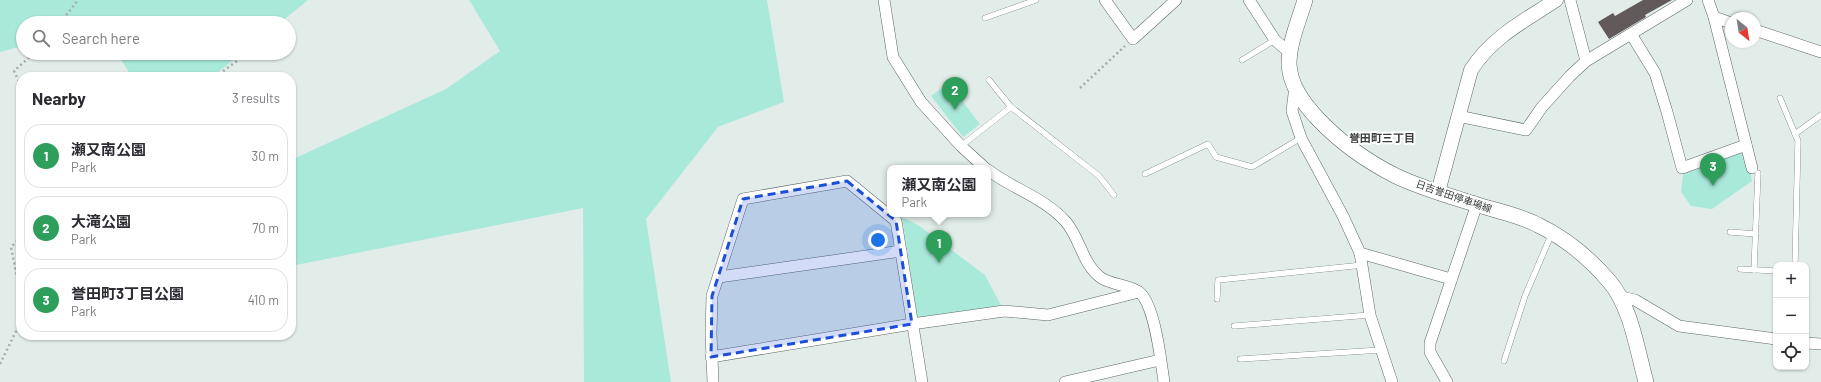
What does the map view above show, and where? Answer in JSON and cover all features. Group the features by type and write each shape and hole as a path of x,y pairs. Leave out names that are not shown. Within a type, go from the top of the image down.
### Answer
{"main road":[{"name":"日吉誉田停車場線","path":"1305,0 1290,53 1290,64 1295,86 1301,100 1312,113 1327,128 1347,144 1396,176 1438,192 1517,216 1539,225 1591,262 1610,282 1621,297 1646,382"}],"street":[{"path":"884,0 893,57 921,102 961,146 982,165"},
{"path":"1105,0 1133,39 1176,0"},
{"path":"1249,0 1276,40 1290,53"},
{"path":"1438,192 1471,70 1481,55 1494,42 1514,27 1556,0"},
{"path":"1570,0 1586,61"},
{"path":"1458,116 1526,130 1542,107 1586,61 1687,0"},
{"path":"1708,0 1714,17 1746,145 1755,171"},
{"path":"1714,17 1725,21"},
{"path":"1761,32 1821,52"},
{"path":"1631,34 1655,73 1682,168 1746,145"},
{"path":"1295,86 1292,111 1301,138 1343,216 1360,253 1370,315 1392,382"},
{"path":"991,172 1056,212 1067,223 1086,259 1100,277 1139,292 1145,298 1155,327 1164,382"},
{"path":"713,382 711,357 712,296 720,277 743,199 847,181 887,213"},
{"path":"1447,382 1430,352 1430,343 1477,204"},
{"path":"892,217 896,220 922,382"},
{"path":"720,277 901,251"},
{"path":"1360,253 1451,279"},
{"path":"711,357 912,324 1004,311 1048,315 1139,292"},
{"path":"1621,297 1635,300 1679,326 1773,339"},
{"path":"1809,343 1821,344"},
{"path":"1065,382 1160,360"}],"lane":[{"path":"985,18 1036,0"},
{"path":"1242,60 1276,40"},
{"path":"989,80 1011,107 1099,176 1114,195"},
{"path":"1780,98 1798,140 1795,262"},
{"path":"961,146 1011,107"},
{"path":"1795,134 1821,115"},
{"path":"1144,174 1208,144 1216,157 1252,167 1301,138"},
{"path":"1754,270 1756,234 1755,171"},
{"path":"1730,232 1756,234"},
{"path":"1504,361 1525,296 1552,233"},
{"path":"1217,299 1218,280 1363,265"},
{"path":"1740,269 1773,271"},
{"path":"1234,326 1370,315"},
{"path":"1240,359 1381,350"}],"path":[{"path":"65,16 78,0"},
{"path":"1080,88 1133,39"},
{"path":"16,75 14,71 26,60"},
{"path":"223,72 239,60"},
{"path":"16,242 11,247 16,272"},
{"path":"0,364 16,331"}],"highlighted area":[{"path":"847,181 896,221 912,324 711,357 712,296 743,199"}],"green space":[{"path":"0,0 308,0 289,16 16,16 16,48 0,52"},
{"path":"469,0 767,0 784,102 718,127 646,219 671,382 584,382 583,208 296,265 296,158 446,89 500,51"},
{"path":"121,60 233,60 218,72 129,72"},
{"path":"948,83 980,124 963,137 931,96"},
{"path":"1741,153 1747,157 1752,181 1712,209 1691,206 1681,192 1683,174"},
{"path":"902,217 918,225 985,275 1004,311 917,317"}],"building":[{"path":"1643,0 1672,0 1645,15 1646,17 1609,39 1598,22 1613,13 1615,16"}],"place":[{"name":"大滝公園","path":"955,110"},
{"name":"誉田町3丁目公園","path":"1713,186"},
{"name":"瀬又南公園","path":"939,263"}],"district":[{"name":"誉田町三丁目","path":"1382,137"}]}
